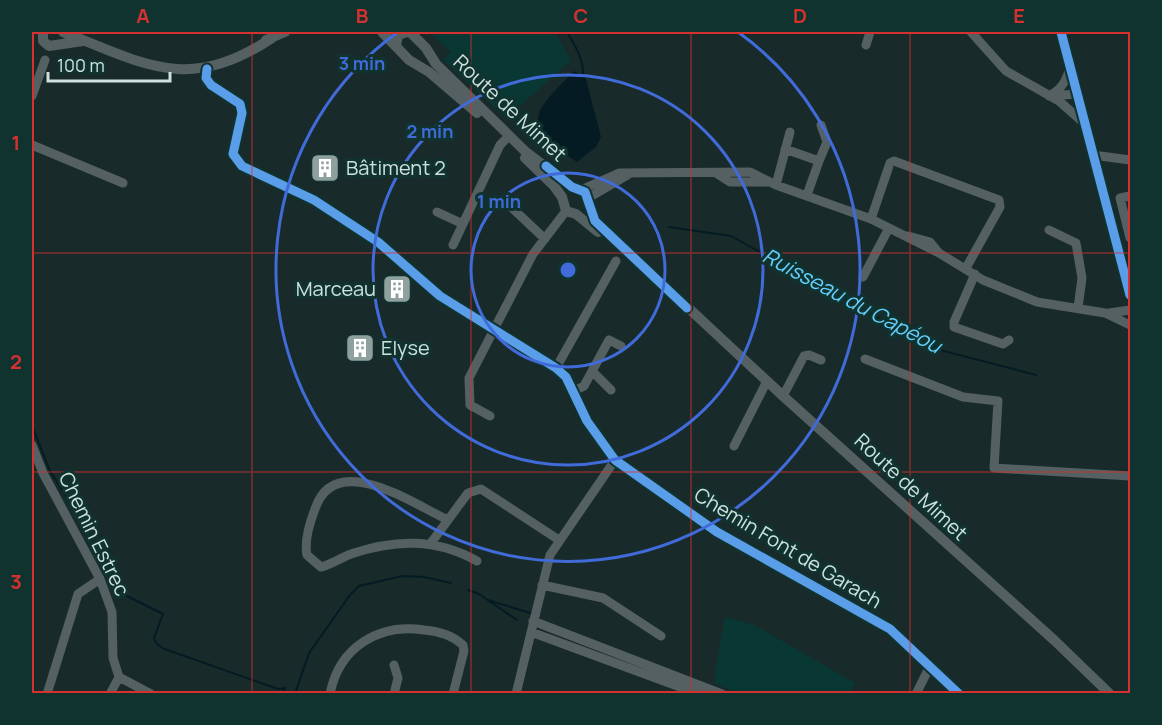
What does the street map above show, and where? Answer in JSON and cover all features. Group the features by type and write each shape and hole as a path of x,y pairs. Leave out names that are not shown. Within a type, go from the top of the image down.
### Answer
{"street":[{"path":"151,65 207,62 285,32"},
{"name":"Route de Mimet","path":"382,32 414,63 429,72 525,152 583,195 595,221 687,308 1110,693"},
{"name":"Route de Mimet","path":"396,46 398,34 409,32 436,64 562,197 562,205 687,308"},
{"path":"866,45 870,32"},
{"path":"971,32 1006,70 1059,101 1084,123"},
{"path":"1061,32 1076,96 1131,295"},
{"path":"42,35 49,46 61,38 89,42 151,65 173,70 207,69 238,58 272,38"},
{"path":"42,35 45,60"},
{"path":"32,96 45,60 61,38"},
{"name":"Route de Mimet","path":"414,63 424,61 428,52"},
{"path":"1049,96 1059,91 1066,81 1070,68"},
{"name":"Chemin Font de Garach","path":"207,69 206,78 211,85 240,104 242,113 233,154 242,166 314,200 386,248 440,296 556,368 566,377 587,421 615,460 717,532 890,630 959,693"},
{"path":"1049,96 1076,96"},
{"path":"1059,101 1076,96"},
{"path":"807,195 827,142 821,125"},
{"path":"773,184 790,132"},
{"path":"453,245 500,145 507,137"},
{"path":"32,145 123,183"},
{"path":"785,149 819,160"},
{"path":"1093,155 1131,160"},
{"path":"871,219 890,163 894,161 999,200 1000,207 966,268"},
{"path":"490,416 470,405 468,381 533,254 571,213 584,211 583,195 629,174 750,172 773,184 930,242 939,253 975,274 1037,302 1105,313 1131,325"},
{"path":"748,183 750,172"},
{"path":"716,173 730,182 773,184"},
{"name":"Route de Mimet","path":"562,197 583,195"},
{"path":"1131,196 1120,198 1131,238"},
{"path":"510,206 545,239"},
{"path":"437,212 463,224"},
{"path":"863,277 889,228"},
{"path":"1049,230 1076,243 1082,278 1078,308"},
{"path":"556,368 616,261"},
{"path":"975,274 954,322 954,327 1003,344 1009,340"},
{"path":"1105,313 1131,310"},
{"path":"574,391 584,386 609,340 621,346"},
{"path":"783,396 804,356 809,355 822,360"},
{"path":"865,360 963,397 998,401 994,468 1131,476"},
{"path":"592,371 611,390"},
{"path":"734,446 767,381"},
{"name":"Chemin Estrec","path":"32,445 43,473 100,579 112,612 113,658 119,678"},
{"path":"516,693 550,555 615,460"},
{"path":"448,520 365,481 349,480 329,488 322,495 313,515 306,549 307,555 321,567 369,548 413,542 431,543 477,561"},
{"path":"431,543 468,493 481,489 559,540"},
{"path":"47,693 78,594 100,579"},
{"path":"542,585 603,598 661,636"},
{"path":"533,621 722,693"},
{"path":"330,693 343,660 366,639 387,630 411,628 436,631 463,645 464,651 453,693"},
{"path":"531,632 699,693"},
{"path":"394,665 398,678 394,693"},
{"path":"916,693 930,666"},
{"path":"110,693 119,678 151,693"}],"shaded area":[{"path":"430,32 555,32 571,61 506,118 443,60 451,52"},
{"path":"574,71 586,79 601,137 596,147 577,162 546,137 540,127 538,117 549,98"},
{"path":"725,617 754,625 855,683 850,693 737,693 716,684 715,672"}],"waterway":[{"path":"567,32 581,61 583,81"},
{"name":"Ruisseau du Capéou","path":"669,227 731,236 918,340 944,351 1036,375"},
{"path":"32,426 50,471 99,548 116,588 123,594 163,614 154,638 156,643 162,648 278,689 285,688 283,694"},
{"path":"295,694 309,653 350,595 359,586 402,576 424,577 451,583"},
{"path":"468,590 479,594 517,620"},
{"path":"488,600 530,613"}],"cycle path":[{"path":"1061,32 1130,295"},
{"path":"207,69 206,78 211,85 240,104 242,113 233,154 242,166 314,200 378,242 440,296 556,368 566,377 587,421 615,460 717,532 890,629 959,694"},
{"path":"546,166 572,187 585,192 595,221 687,308"}],"place":[{"name":"Bâtiment 2","path":"325,168"},
{"name":"Marceau","path":"397,289"},
{"name":"Elyse","path":"360,348"}]}
